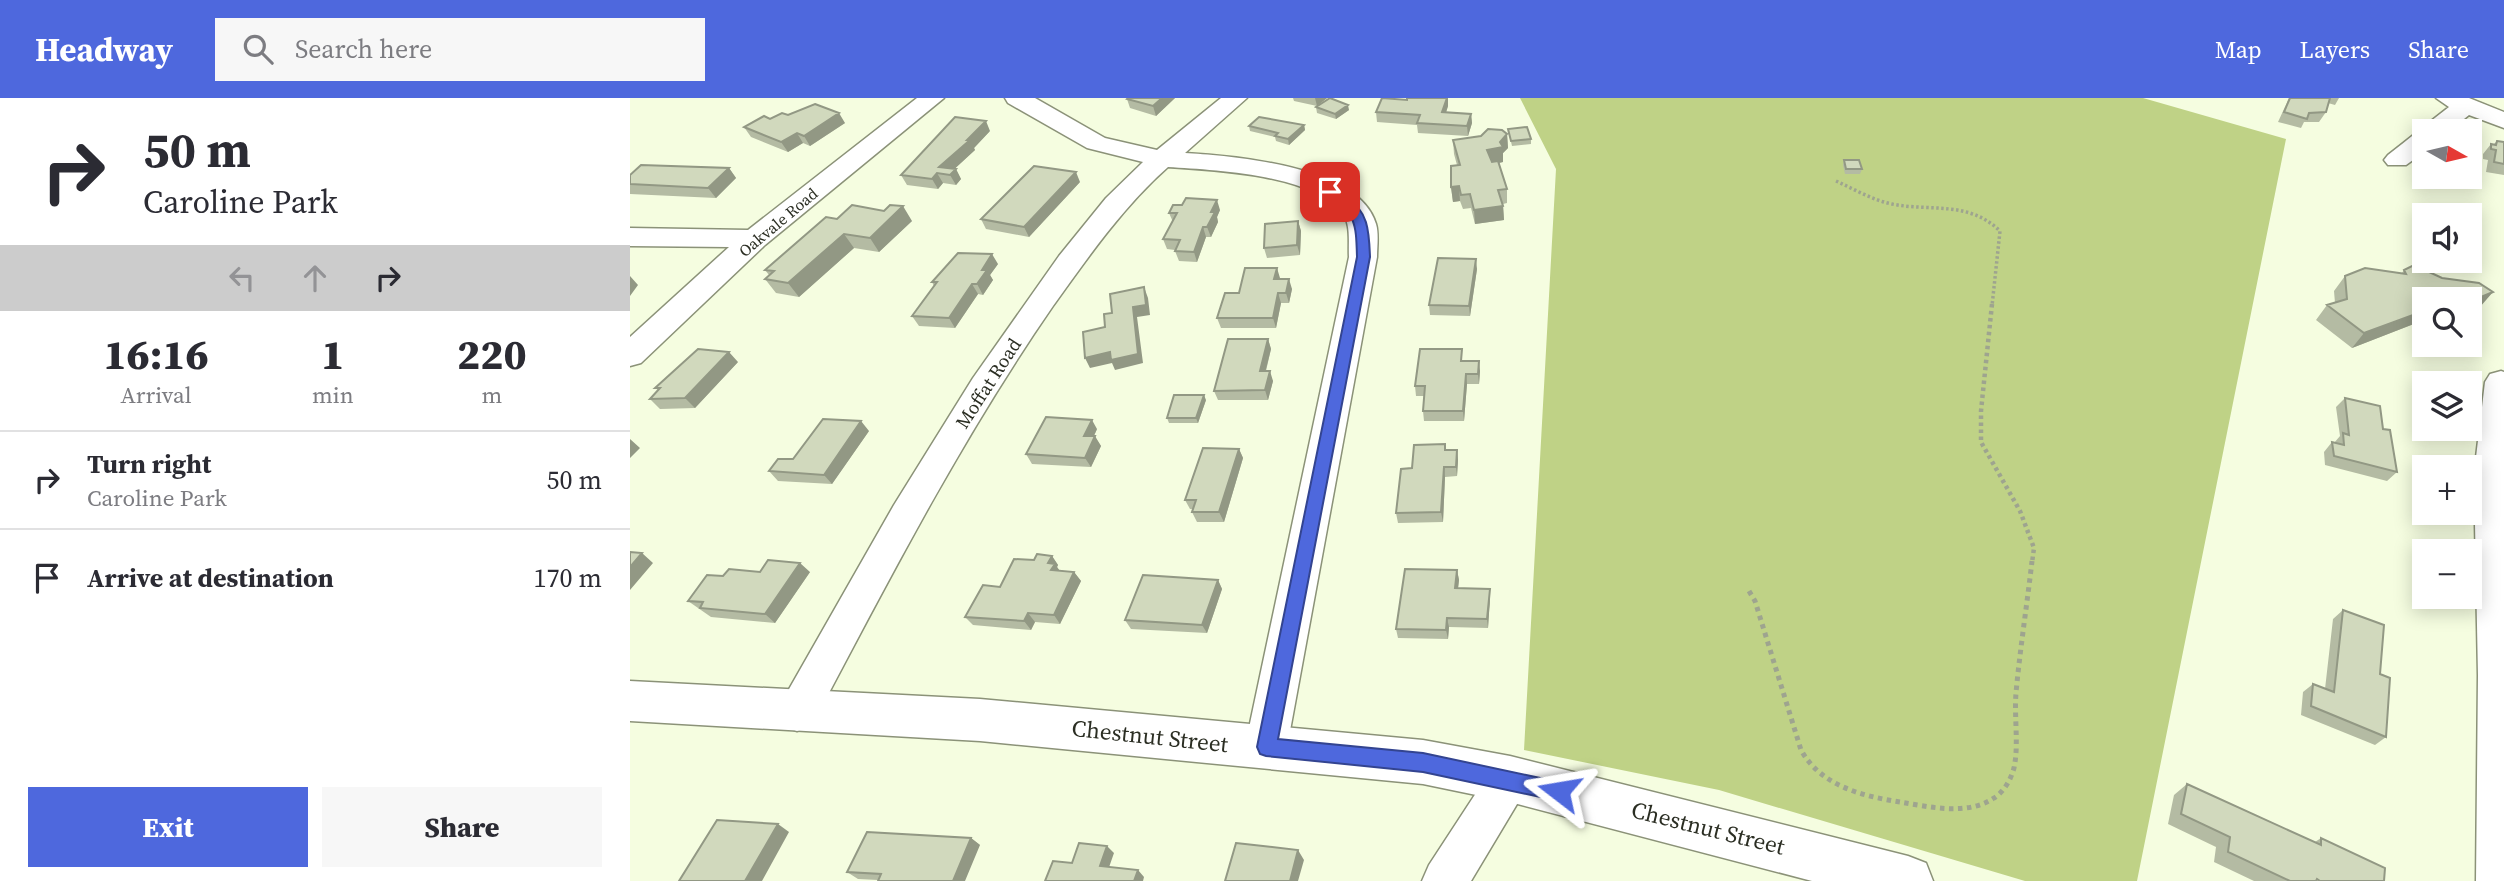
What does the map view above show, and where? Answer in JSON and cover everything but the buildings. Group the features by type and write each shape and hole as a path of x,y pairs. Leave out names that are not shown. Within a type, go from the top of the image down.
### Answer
{"main road":[{"name":"Chestnut Street","path":"630,701 980,720 1423,762 1510,779 1908,881"}],"street":[{"name":"Oakvale Road","path":"630,355 755,239 932,98"},
{"path":"1017,98 1096,143 1162,159 1236,164 1295,177 1330,192 1351,205 1362,225 1363,257 1266,747"},
{"name":"Moffat Road","path":"797,712 900,527 982,391 1094,232 1118,202 1162,159 1236,98"},
{"path":"2444,119 2457,103 2504,121"},
{"path":"2397,160 2412,148"},
{"path":"630,237 755,239"},
{"path":"2499,881 2498,675 2491,474 2501,382"},
{"path":"1445,881 1510,779"}],"path":[{"path":"1749,591 1755,600 1801,750 1809,764 1831,782 1873,798 1945,809 1981,805 1996,797 2006,786 2014,767 2016,694 2034,548 2020,511 1981,442 2000,232 1984,218 1962,209 1894,205 1836,181"}],"green space":[{"path":"1520,98 2143,98 2286,139 2137,881 2025,881 1719,790 1524,750 1556,169"}],"route":[{"path":"1330,192 1351,205 1362,225 1363,257 1266,747 1423,762 1559,791"}]}
